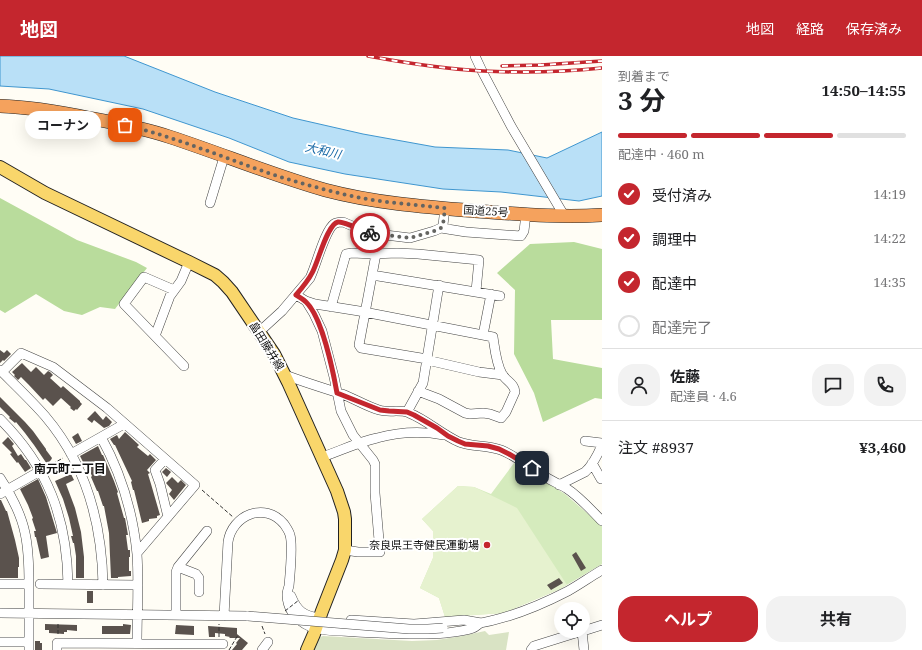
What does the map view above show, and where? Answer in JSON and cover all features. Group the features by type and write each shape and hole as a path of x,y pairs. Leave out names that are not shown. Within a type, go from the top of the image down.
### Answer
{"highway":[{"name":"国道25号","path":"0,106 49,111 125,125 170,137 286,178 338,193 382,201 445,208 565,217 602,215"}],"main road":[{"name":"畠田藤井線","path":"0,167 45,193 210,272 228,286 274,354 285,375 337,491 344,512 346,524 345,550 342,560 307,650"}],"street":[{"path":"476,56 482,71 512,126 565,217"},
{"path":"210,203 224,157"},
{"path":"441,228 443,225 445,208"},
{"path":"259,332 276,317 310,278 328,233 334,224 338,222 343,222 369,233 410,238 441,228 466,232 521,236 524,231 526,214"},
{"path":"331,307 346,254 352,253 418,254 480,260 476,291"},
{"path":"376,254 359,345 362,348 427,360 479,372 503,375"},
{"path":"155,336 170,296 184,275 190,262"},
{"path":"372,275 495,295 483,335"},
{"path":"174,290 144,277 124,304 184,366"},
{"path":"407,412 423,382 439,285"},
{"path":"296,295 306,302 314,314 322,331 341,411 346,424 353,436 375,464 375,493 380,552 358,552 345,550"},
{"path":"306,302 493,337 497,364 503,375 515,389 506,412 501,418 483,413 465,413 439,399 418,391"},
{"path":"103,585 101,547 95,516 91,500 80,472 61,438 44,416 1,372 21,353 53,367 107,408 195,485 137,553"},
{"path":"285,375 380,410 407,412 437,428 448,436 465,444 488,446 499,449 567,489 602,521"},
{"path":"0,419 21,442 40,471 54,500 62,528 67,557 68,584"},
{"path":"71,454 124,424"},
{"path":"322,457 377,438 400,433 434,433 448,436"},
{"path":"101,437 113,460 123,485 131,516 137,553 137,643"},
{"path":"559,485 585,472 592,464 602,444 584,442"},
{"path":"165,459 155,470 168,517"},
{"path":"592,464 601,479"},
{"path":"4,492 40,471"},
{"path":"0,478 4,492 19,514 25,534 29,584 29,646 0,642"},
{"path":"221,619 228,538 237,523 245,516 258,513 272,514 286,527 291,542 289,587 287,594 288,603 292,612 310,627 318,624 414,635 426,635 466,630 481,623"},
{"path":"176,615 176,572 178,567 207,531"},
{"path":"178,567 196,574 198,578 199,592"},
{"path":"0,613 176,615 221,619 248,616 428,629 481,623 517,613 541,604 601,573"},
{"path":"0,584 29,584"},
{"path":"40,584 138,585"},
{"path":"590,629 602,625"},
{"path":"531,650 534,646 549,646 567,638"},
{"path":"583,638 584,650"},
{"path":"262,650 268,642"},
{"path":"57,646 137,643 161,647 223,646"}],"path":[{"path":"40,471 71,454"},
{"path":"195,485 233,518"},
{"path":"283,612 299,600"},
{"path":"221,619 223,646"},
{"path":"57,646 58,620"},
{"path":"261,624 268,642"},
{"path":"223,646 238,635"}],"green space":[{"path":"0,198 77,240 136,262 147,268 115,309 100,307 82,315 64,311 36,294 5,313 0,310"},
{"path":"574,242 602,249 602,320 551,320 553,359 602,368 602,399 595,398 543,422 534,393 514,354 515,290 497,273 530,244"},
{"name":"奈良県王寺健民運動場","path":"514,463 565,494 602,526 602,564 560,589 503,613 445,617 439,598 420,588 433,558 433,531 422,519 458,486 474,487 491,494"},
{"name":"奈良県王寺健民運動場","path":"458,486 474,487 517,508 567,585 503,613 445,617 439,598 420,588 433,558 433,531 422,519"},
{"path":"485,631 489,635 509,632 506,650 313,650 318,638 323,636 412,641 437,640"}],"water":[{"name":"大和川","path":"0,56 124,56 215,92 293,118 363,134 435,147 508,150 547,158 602,132 602,196 579,201 501,192 443,189 345,174 289,162 229,138 143,109 49,89 0,86"}],"building":[{"path":"0,350 4,353 7,350 11,354 0,363"},
{"path":"22,363 31,372 36,367 44,375 48,371 50,372 53,375 50,378 61,388 63,386 82,404 77,410 76,409 74,411 61,398 53,406 45,398 43,400 21,377 18,380 14,376 15,375 12,372"},
{"path":"0,397 33,431 46,449 52,458 47,464 16,422 15,423 9,418 10,417 0,407"},
{"path":"95,411 103,420 106,416 112,422 109,426 104,428 94,420 92,423 87,419"},
{"path":"125,432 139,445 137,447 148,456 150,454 156,460 147,470 150,473 148,474 160,515 157,516 157,518 149,519 149,521 142,523 131,482 132,481 115,445 110,439 117,435 119,439"},
{"path":"78,433 82,441 76,444 72,437"},
{"path":"8,437 14,444 12,446 18,456 21,454 31,468 25,472 10,454 12,453 2,443"},
{"path":"98,446 114,481 125,518 128,535 126,535 128,550 130,550 129,571 131,571 131,576 111,578 109,533 104,506 86,463 84,464 80,456"},
{"path":"166,468 171,472 167,477 162,472"},
{"path":"71,474 74,480 66,484 75,508 81,532 84,557 84,578 76,578 76,556 74,543 71,536 73,536 63,499 55,481"},
{"path":"172,477 178,483 181,480 186,485 174,500 169,494 172,490 166,483"},
{"path":"38,479 46,497 57,533 46,536 49,557 41,559 35,537 34,531 36,531 33,518 20,489"},
{"path":"0,500 7,511 15,540 19,558 18,578 0,578"},
{"path":"576,552 586,568 581,571 572,555"},
{"path":"559,578 563,583 551,590 547,585"},
{"path":"87,591 93,591 93,603 87,603"},
{"path":"45,624 77,625 77,631 67,630 64,634 49,633 49,630 45,630"},
{"path":"123,624 131,625 130,634 102,634 102,626 123,626"},
{"path":"176,625 194,626 194,635 175,634"},
{"path":"208,626 237,628 237,634 248,643 242,650 232,650 240,638 229,638 230,637 225,636 225,634 215,633 215,637 209,637"},
{"path":"35,641 40,641 40,643 42,643 42,650 35,650"}],"railway":[{"path":"368,56 454,69 483,71 543,72 602,68"},
{"path":"502,66 602,61"}],"way so far":[{"path":"125,125 170,137 286,178 326,190 382,201 445,208 443,225 441,228 434,231 410,238 370,233"}],"place":[{"name":"コーナン","path":"125,125"},
{"name":"奈良県王寺健民運動場","path":"487,545"}],"district":[{"name":"南元町二丁目","path":"70,469"}],"route":[{"path":"370,233 343,222 334,224 328,233 310,278 296,295 310,306 322,331 337,393 380,410 407,412 458,441 465,444 488,446 499,449 532,468"}]}
